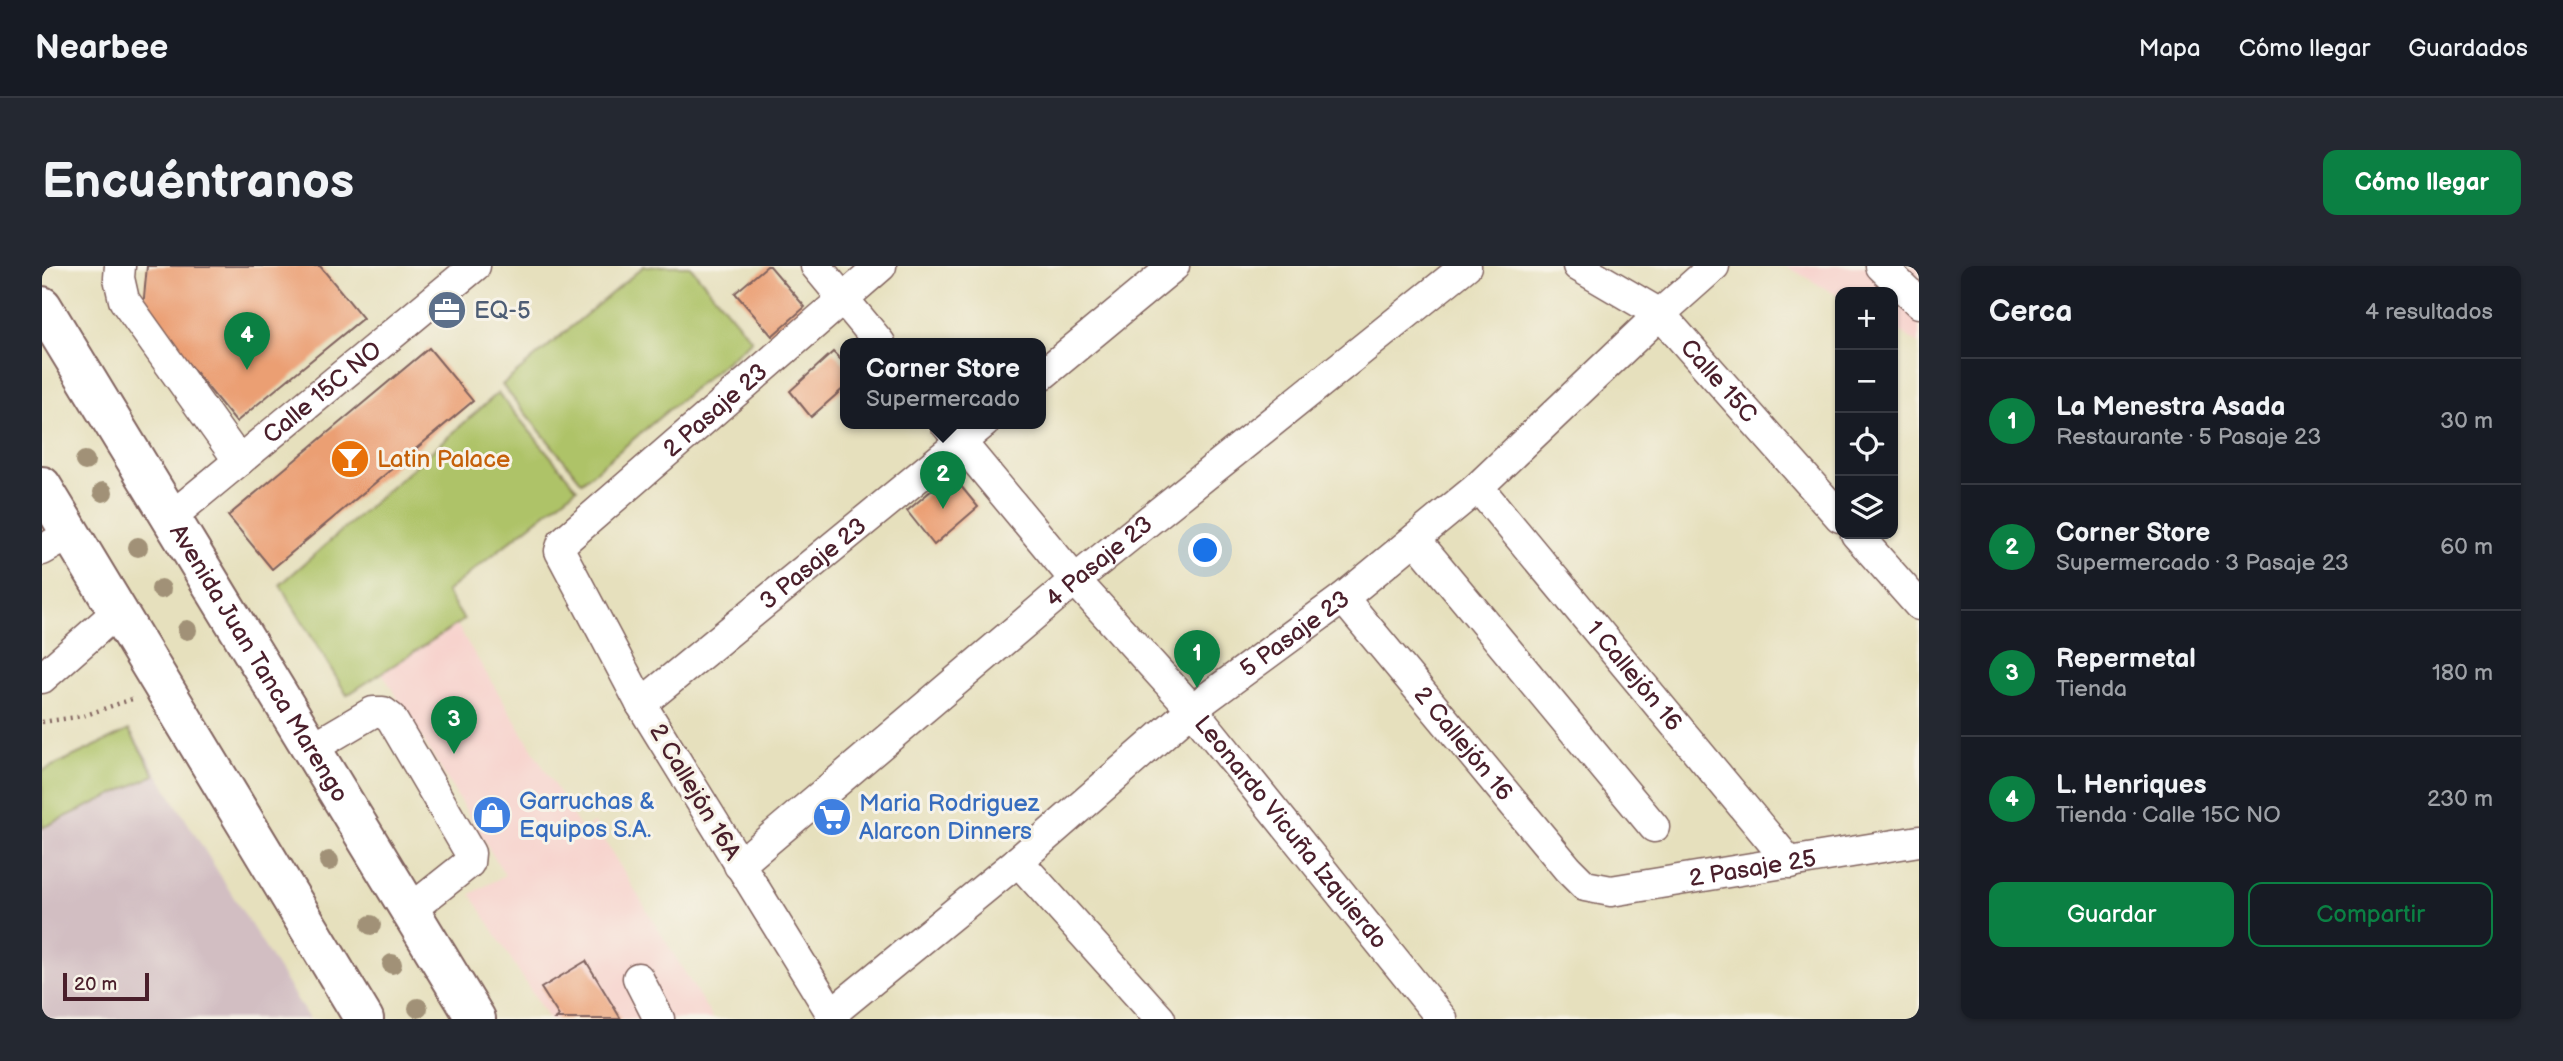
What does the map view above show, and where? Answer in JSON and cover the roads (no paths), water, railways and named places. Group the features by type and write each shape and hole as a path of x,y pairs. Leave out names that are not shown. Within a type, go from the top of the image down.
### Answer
{"main road":[{"name":"Avenida Juan Tanca Marengo","path":"42,306 476,1019"},
{"path":"42,486 57,542 118,611 364,1019"}],"street":[{"path":"120,266 119,278 124,300 239,461"},
{"name":"Calle 15C NO","path":"171,517 475,266"},
{"path":"816,266 876,338"},
{"name":"2 Pasaje 23","path":"563,559 560,551 563,542 881,266"},
{"path":"1046,372 1174,266"},
{"name":"4 Pasaje 23","path":"739,865 1075,580 1466,266"},
{"name":"Calle 15C","path":"1578,266 1660,314 1835,511"},
{"name":"5 Pasaje 23","path":"833,1016 1018,861 1192,709 1343,598 1478,487 1714,266"},
{"path":"1881,266 1919,303"},
{"name":"Leonardo Vicuña Izquierdo","path":"952,433 1075,580 1192,709 1442,1019"},
{"name":"3 Pasaje 23","path":"641,704 952,433"},
{"name":"1 Callejón 16","path":"1478,487 1790,863"},
{"path":"1415,539 1654,827"},
{"path":"1860,539 1919,605"},
{"name":"2 Callejón 16A","path":"563,559 641,704 833,1016"},
{"name":"2 Callejón 16","path":"1343,598 1585,886"},
{"path":"42,678 118,611"},
{"path":"312,748 373,712 383,712 391,718 470,853 469,863 410,910"},
{"name":"2 Pasaje 25","path":"1585,886 1611,891 1919,841"},
{"path":"1018,861 1160,1019"},
{"path":"638,978 659,1019"}],"place":[{"name":"EQ-5","path":"447,310"},
{"name":"L. Henriques","path":"247,370"},
{"name":"Latin Palace","path":"350,459"},
{"name":"Corner Store","path":"943,509"},
{"name":"La Menestra Asada","path":"1197,688"},
{"name":"Repermetal","path":"454,754"},
{"name":"Garruchas & Equipos S.A.","path":"492,815"},
{"name":"Maria Rodriguez Alarcon Dinners","path":"832,817"}]}
